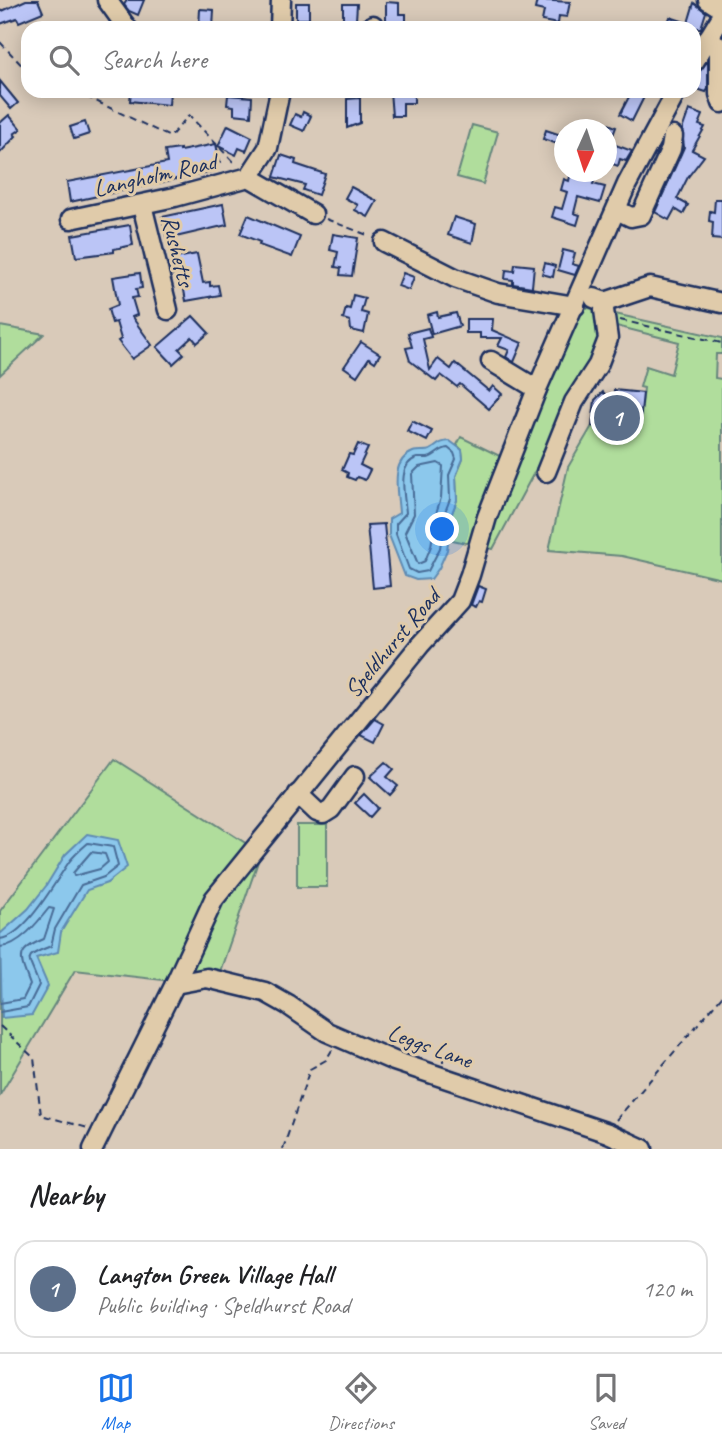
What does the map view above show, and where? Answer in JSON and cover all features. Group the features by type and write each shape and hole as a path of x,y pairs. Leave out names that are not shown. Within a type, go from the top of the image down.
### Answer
{"street":[{"path":"107,0 122,21"},
{"path":"280,21 281,0"},
{"path":"708,0 722,9"},
{"path":"701,50 722,16"},
{"path":"709,37 717,45 719,52 719,94 722,103"},
{"name":"Langholm Road","path":"71,219 142,205 249,177 268,148 279,98"},
{"name":"Speldhurst Road","path":"93,1149 214,899 420,645 460,601 503,472 537,389 638,163 673,98"},
{"path":"617,210 631,217 641,215 671,149 673,136"},
{"name":"Langholm Road","path":"249,177 313,214"},
{"name":"Rushetts","path":"142,205 168,310"},
{"path":"384,242 455,278 498,293 579,299 605,310"},
{"path":"605,310 650,287 722,303"},
{"path":"546,472 573,402 598,365 608,339 605,310"},
{"path":"491,361 537,389"},
{"path":"298,794 317,812 323,814 331,809 355,776"},
{"path":"193,941 207,978"},
{"name":"Leggs Lane","path":"175,984 207,978 265,992 327,1032 394,1061 608,1133 643,1149"}],"path":[{"path":"0,42 21,64"},
{"path":"89,98 170,137 189,116 249,177"},
{"path":"313,214 384,242"},
{"path":"605,310 722,343"},
{"path":"608,1133 722,996"},
{"path":"0,1026 34,1058 41,1115 102,1132"},
{"path":"283,1149 310,1069 326,1060 336,1046 338,1037"}],"green space":[{"path":"472,125 498,132 483,184 457,177"},
{"path":"584,307 722,338 722,354 716,354 715,378 722,379 722,579 622,556 549,550 568,467 592,426 639,431 644,388 640,387 646,366 671,374 679,342 601,322 602,338 593,363 493,549 448,539 457,500 456,476 463,459 462,450 457,445 461,437 514,463 542,391"},
{"path":"0,326 44,334 0,375"},
{"path":"114,759 261,853 215,986 75,970 0,1095 0,911"},
{"path":"297,825 327,825 327,887 297,887"}],"water":[{"path":"450,441 462,450 463,459 456,476 457,500 452,513 447,550 431,579 416,580 405,576 389,535 389,519 399,513 398,470 405,456 430,450"},
{"path":"87,834 118,840 127,867 107,883 87,890 61,932 58,952 36,958 48,986 32,1015 2,1018 0,934 28,909 65,855"}],"building":[{"path":"26,0 38,0 43,12 19,22 17,18 0,24 0,12"},
{"path":"127,0 144,0 138,15 124,5"},
{"path":"537,0 570,2 567,17 559,16 558,21 542,21 544,11 535,9"},
{"path":"386,2 399,3 399,14 406,14 406,21 386,21"},
{"path":"296,3 309,3 309,19 296,19"},
{"path":"694,3 706,12 701,28 701,21 689,21"},
{"path":"343,4 357,4 356,20 343,20"},
{"path":"200,9 214,10 213,21 199,21"},
{"path":"708,61 706,92 701,90 701,69"},
{"path":"0,81 18,103 11,109 0,96"},
{"path":"130,98 170,98 169,105 130,101"},
{"path":"228,98 252,98 251,116 234,114 234,106 227,105"},
{"path":"360,98 360,123 347,128 347,99"},
{"path":"391,98 414,98 414,103 403,103 403,116 392,116"},
{"path":"628,98 644,98 632,121 620,114"},
{"path":"689,110 703,115 699,125 705,127 692,150 704,156 688,177 677,199 688,205 683,214 675,209 669,220 655,212 684,147 682,130"},
{"path":"303,112 311,116 304,131 290,125 295,114 301,117"},
{"path":"9,115 21,129 0,153 0,123"},
{"path":"85,122 89,134 74,139 70,127"},
{"path":"228,125 252,137 246,151 239,148 236,155 218,146"},
{"path":"546,130 554,133 554,143 543,139"},
{"path":"216,144 220,162 211,163 213,171 70,202 67,182 167,163 165,151"},
{"path":"617,146 632,151 626,161 620,159 618,166"},
{"path":"281,155 296,160 295,164 325,174 318,195 303,190 305,185 274,177"},
{"path":"563,182 594,182 605,187 600,203 578,197 574,213 580,215 577,225 552,217 555,207 562,209 567,192 561,190"},
{"path":"351,187 377,201 368,217 355,210 358,205 345,198"},
{"path":"715,199 722,199 722,240 712,239 713,222 709,221 710,211 714,212"},
{"path":"223,204 227,225 167,239 162,217"},
{"path":"248,215 300,237 292,257 259,245 260,242 240,234"},
{"path":"454,217 476,224 472,243 448,235"},
{"path":"130,225 133,245 114,249 114,252 76,257 72,235"},
{"path":"333,234 358,238 352,276 340,275 341,268 335,267 338,252 330,250"},
{"path":"563,250 575,253 572,264 579,266 575,275 558,270"},
{"path":"197,254 203,283 218,285 220,295 186,301 181,274 173,275 171,259"},
{"path":"545,263 555,266 553,277 542,274"},
{"path":"515,264 534,266 532,287 513,284 513,280 505,279 506,270 514,271"},
{"path":"140,273 142,288 136,289 138,297 132,298 137,315 132,317 152,345 132,359 118,341 121,339 116,322 112,323 108,309 118,305 113,277"},
{"path":"403,273 414,277 409,290 398,286"},
{"path":"353,295 365,298 361,312 368,314 364,333 351,330 350,321 343,319 346,308 350,309"},
{"path":"437,312 438,317 456,313 460,326 432,334 427,315"},
{"path":"193,316 209,333 197,343 192,337 179,349 184,354 173,364 157,347"},
{"path":"466,319 493,319 492,330 522,343 514,362 506,357 509,350 498,346 502,338 480,338 480,333 466,333"},
{"path":"428,328 431,337 423,339 430,370 438,359 451,369 455,363 489,391 493,386 502,394 489,409 460,384 457,387 441,375 436,381 410,361 406,348 412,347 408,333"},
{"path":"361,342 380,354 375,362 369,358 357,376 344,367"},
{"path":"614,390 643,393 639,431 592,426 595,400 603,392 613,403"},
{"path":"412,421 432,431 427,441 407,431"},
{"path":"358,444 368,448 360,465 370,470 365,480 347,477 348,473 342,470 349,454 353,455"},
{"path":"384,524 390,586 373,588 367,525"},
{"path":"478,586 486,589 482,602 479,601 476,607 471,605"},
{"path":"375,719 384,724 375,742 361,735"},
{"path":"386,762 394,769 387,777 398,786 390,795 370,777"},
{"path":"364,794 378,808 370,817 355,803"}],"place":[{"name":"Langton Green Village Hall","path":"617,418"}]}
